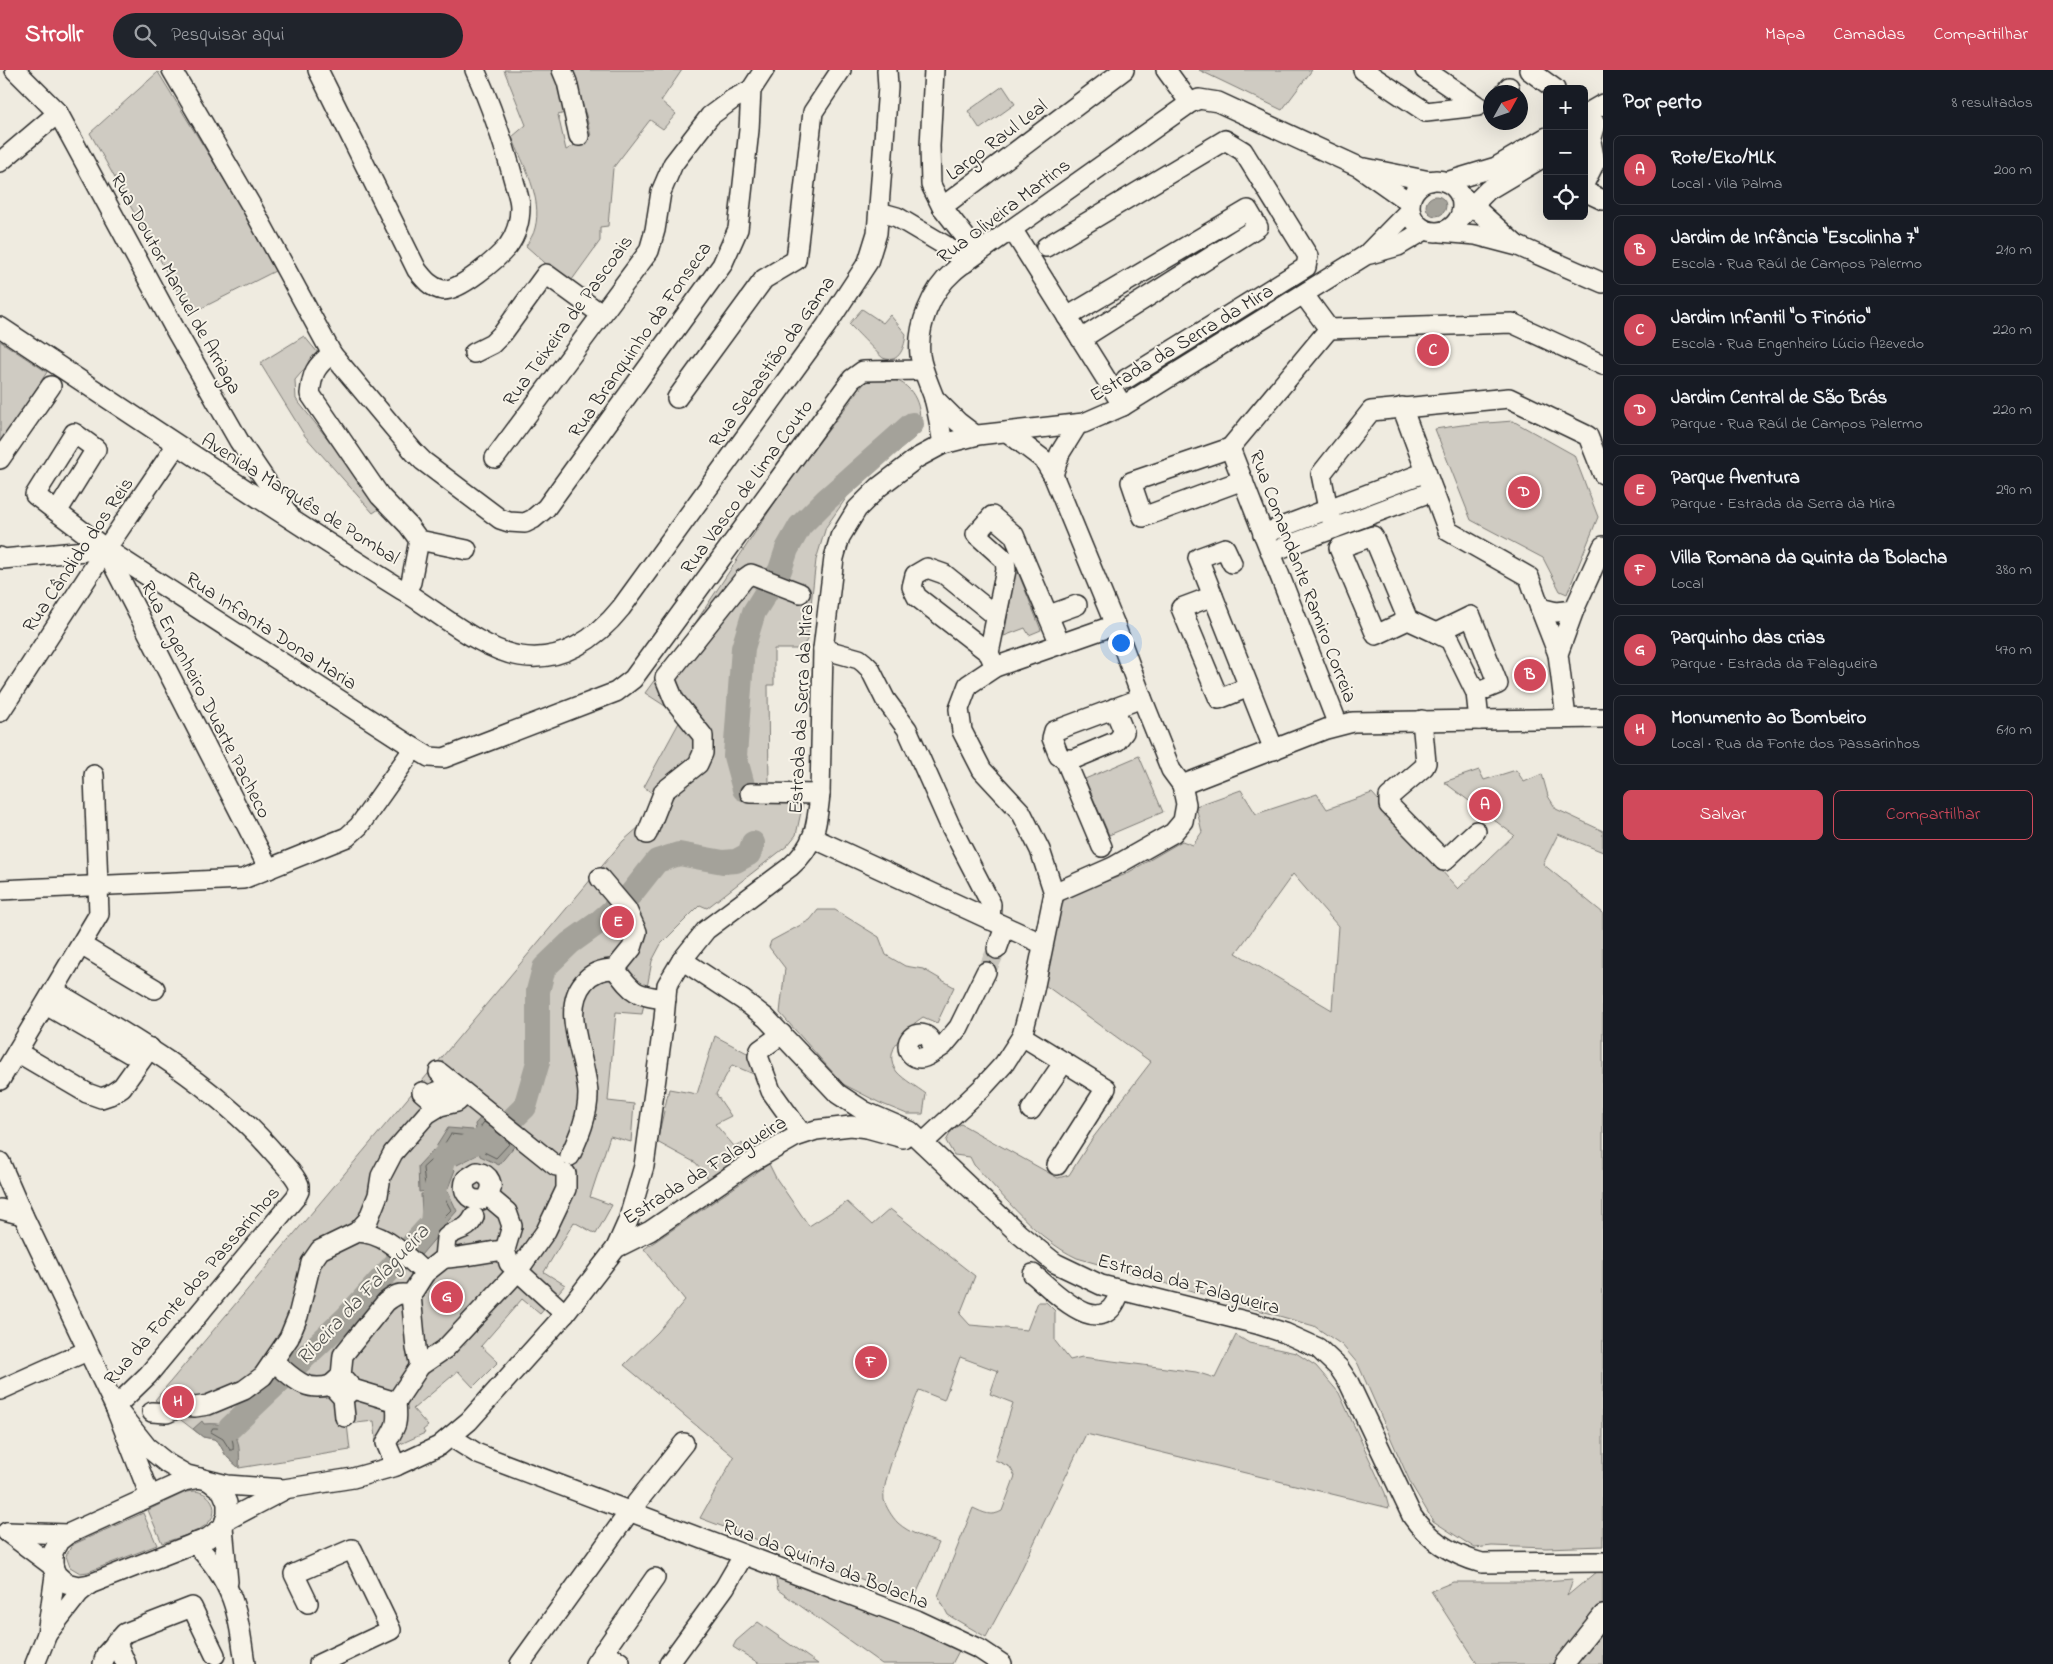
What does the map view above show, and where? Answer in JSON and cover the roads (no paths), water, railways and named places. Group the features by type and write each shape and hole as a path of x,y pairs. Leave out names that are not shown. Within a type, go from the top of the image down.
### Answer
{"street":[{"name":"Rua Doutor Manuel de Arriaga","path":"15,70 58,112 176,331 239,441 294,522"},
{"path":"172,70 252,207 332,354 325,359 312,375 310,394 380,496 408,525 419,540 466,550"},
{"path":"318,70 417,270 425,281 435,288 444,290 454,288 478,274 508,246 519,224 520,204 510,166 475,70"},
{"path":"562,70 567,82 578,136"},
{"path":"751,90 764,70"},
{"path":"677,398 764,279 796,260 813,112 840,70"},
{"name":"Rua Sebastião da Gama","path":"592,638 609,623 621,608 826,326 868,262 878,233 888,87 886,70"},
{"name":"Largo Raul Leal","path":"934,70 931,185 971,258"},
{"name":"Largo Raul Leal","path":"942,208 1124,70"},
{"path":"1166,70 1190,102 1199,100 1218,102 1359,167 1452,191 1518,246"},
{"path":"1363,70 1426,112 1483,106"},
{"path":"1425,70 1483,105"},
{"path":"1529,70 1548,85"},
{"name":"Rua Branquinho da Fonseca","path":"332,354 414,452 500,519 516,523 533,519 546,508 722,265 730,250 738,229 749,130 751,90"},
{"name":"Rua Teixeira de Pascoais","path":"495,458 649,251 655,230 661,192 673,164 710,116 734,99 751,90"},
{"name":"Rua Oliveira Martins","path":"943,444 933,397 923,370 920,355 921,332 931,301 943,283 971,258 1190,102"},
{"path":"0,162 58,112"},
{"path":"1588,175 1594,159 1591,141 1592,116"},
{"path":"1452,191 1543,139"},
{"path":"1046,248 1224,140 1243,151 1308,256 1306,267 1126,379"},
{"path":"1543,157 1488,190 1452,191 1417,188 1410,206 1413,218 1433,231 1476,235 1518,246 1603,283"},
{"path":"1359,167 1410,206"},
{"path":"1433,231 1448,229 1459,219 1452,191"},
{"path":"1588,193 1603,200"},
{"name":"Estrada da Serra da Mira","path":"616,1248 630,1214 644,1166 667,985 682,960 706,930 801,858 813,838 820,794 823,649 834,558 840,538 849,520 864,500 917,458 943,444 975,435 1084,423 1123,406 1366,255 1410,206"},
{"path":"1067,317 1248,210 1258,227 1081,339"},
{"path":"879,212 897,217 922,233 971,258"},
{"path":"1012,228 1123,406"},
{"name":"Estrada da Serra da Mira","path":"1366,255 1398,246 1433,231"},
{"path":"878,233 922,233"},
{"path":"474,353 492,344 504,333 546,274 601,314"},
{"path":"1304,295 1329,329 1512,323 1598,362"},
{"name":"Avenida Marquês de Pombal","path":"0,327 176,446 484,643 504,652 521,656 553,654 570,650 592,638"},
{"name":"Rua Comandante Ramiro Correia","path":"1329,329 1230,448 1338,725"},
{"path":"1165,356 1175,374"},
{"name":"Rua Vasco de Lima Couto","path":"414,748 430,757 444,758 616,692 633,679 852,378 863,371 923,370"},
{"path":"0,459 51,386"},
{"name":"Rua Oliveira Martins","path":"933,397 958,422 975,435"},
{"path":"1335,528 1328,509 1322,474 1370,412 1402,407 1509,398 1588,436 1603,474"},
{"path":"1402,407 1448,531 1529,577 1558,654 1566,718"},
{"path":"1053,475 1060,453 1078,424"},
{"path":"1007,432 1044,460 1053,475 1115,625 1171,770 1182,785 1186,804 1183,820 1178,828 1113,867 1054,893"},
{"name":"Rua Cândido dos Reis","path":"0,712 176,446"},
{"path":"1230,448 1131,482 1143,517 1243,480"},
{"path":"1263,534 1426,472"},
{"path":"1270,552 1433,491"},
{"name":"Rua Infanta Dona Maria","path":"57,512 106,550 414,748"},
{"path":"992,660 996,616 1006,570 1005,560 976,534 992,516 1014,535 1060,644"},
{"path":"1368,516 1373,536 1408,620 1450,640 1476,693 1479,720"},
{"path":"1373,536 1339,548 1376,635 1408,620"},
{"path":"406,592 411,582 419,540"},
{"path":"1558,654 1574,610 1603,546"},
{"path":"1232,563 1226,548 1198,558 1274,750"},
{"path":"0,557 3,559 106,550"},
{"name":"Rua Engenheiro Duarte Pacheco","path":"106,550 269,869"},
{"path":"992,660 917,598 912,587 915,575 927,568 944,574 996,616"},
{"path":"647,834 664,791 698,764 703,753 703,736 674,700 665,678 744,579 751,574 800,593"},
{"path":"1213,596 1181,608 1219,699 1249,687"},
{"path":"1049,615 1077,605"},
{"path":"1540,608 1556,612 1574,610"},
{"path":"1436,633 1471,616 1498,684 1476,693"},
{"path":"922,1143 984,1087 1004,1064 1022,1036 1054,893 1040,850 1020,812 982,770 962,731 959,709 968,685 992,660 1060,644 1115,625"},
{"path":"823,649 859,659 864,663 870,669 885,699 907,729 949,823 991,904 998,924 997,949"},
{"path":"1114,708 1124,732 1117,742 1074,759 1065,759 1059,756 1052,738 1054,731 1114,708 1142,698"},
{"path":"1182,785 1338,725 1353,722 1603,718"},
{"path":"1422,720 1426,762 1424,767 1389,797 1388,805 1444,861 1476,831"},
{"path":"0,890 243,880 347,837 359,826 414,748"},
{"path":"1065,759 1102,846"},
{"path":"0,1080 99,914 94,775"},
{"path":"750,793 820,794"},
{"path":"813,838 1043,944"},
{"path":"600,878 622,904 637,932 632,948 615,969"},
{"path":"82,945 156,990"},
{"path":"682,960 743,1000 766,1018 861,1119"},
{"path":"396,1466 386,1443 395,1429 397,1418 396,1402 420,1366 445,1349 517,1272 546,1231 566,1189 564,1166 583,1127 588,1094 573,1006 580,986 593,973 604,969 615,969"},
{"path":"615,969 626,984 639,995 666,999"},
{"path":"929,1055 943,1046 959,1027 986,972"},
{"name":"Rua da Fonte dos Passarinhos","path":"50,998 150,1048 254,1129 298,1181 299,1191 296,1197 148,1375 114,1408"},
{"path":"782,1034 760,1050 758,1056 771,1091 802,1134"},
{"path":"1022,1036 1106,1088 1056,1165"},
{"path":"17,1052 87,1093 101,1098 110,1095 122,1086 150,1048"},
{"path":"1031,1110 1064,1062"},
{"path":"439,1072 506,1126 564,1166"},
{"path":"152,1412 167,1413 183,1406 196,1407 208,1404 244,1390 276,1364 298,1316 311,1263 320,1250 357,1232 368,1220 381,1176 399,1146 427,1114 440,1106 457,1102 461,1098 452,1091 445,1089 434,1093 429,1098 422,1092"},
{"name":"Estrada da Falagueira","path":"114,1408 158,1457 178,1470 227,1486 284,1489 353,1478 396,1466 428,1452 451,1437 475,1414 564,1314 616,1248 650,1231 748,1164 784,1142 802,1134 861,1119 922,1143 1043,1255 1085,1278 1120,1290 1257,1324 1285,1333 1318,1348 1333,1361 1349,1383 1412,1516 1430,1538 1451,1552 1482,1563 1603,1562"},
{"path":"0,1162 114,1408 150,1496"},
{"path":"444,1258 446,1238 452,1232 462,1230 470,1225 478,1208 476,1200 468,1196 464,1188 466,1179 477,1172 486,1175 492,1187 488,1196 507,1212 512,1226 505,1250 509,1264 564,1314"},
{"path":"374,1204 377,1223 397,1249"},
{"path":"0,1209 23,1215"},
{"path":"357,1232 370,1232 397,1249 425,1273"},
{"path":"420,1366 416,1348 411,1295 425,1273 444,1258 457,1258 505,1250"},
{"path":"1033,1274 1078,1311 1092,1315 1109,1311 1117,1301 1120,1290"},
{"path":"345,1417 342,1387 343,1355 386,1302 394,1295 402,1293 411,1295"},
{"path":"0,1390 87,1351"},
{"path":"276,1364 307,1387 342,1387 396,1402"},
{"name":"Rua da Quinta da Bolacha","path":"451,1437 478,1454 743,1556 879,1604 976,1657 1002,1664"},
{"path":"520,1664 630,1511 684,1443"},
{"path":"35,1664 47,1634 55,1580 52,1558 55,1546 68,1534 150,1496 184,1481 205,1479 218,1487 225,1497 228,1509 224,1524 229,1589 237,1614 245,1664"},
{"name":"Estrada da Falagueira","path":"90,1584 214,1535 224,1524 284,1489"},
{"path":"4,1531 68,1534"},
{"path":"4,1531 55,1569 62,1579 72,1585 90,1584"},
{"path":"194,1543 210,1559 229,1589"},
{"path":"308,1603 294,1574 352,1549 391,1630 319,1664"},
{"path":"669,1664 725,1587 743,1556"},
{"path":"620,1662 600,1658 655,1578"},
{"path":"47,1634 79,1592 90,1584"},
{"path":"103,1664 106,1654 125,1633 192,1607 214,1655"},
{"path":"1564,1664 1603,1616"},
{"path":"116,1641 126,1664"}],"water":[{"path":"1436,196 1443,199 1446,206 1443,213 1436,216 1429,213 1426,206 1429,199"},
{"path":"484,1114 517,1143 499,1165 480,1156 475,1124"},
{"path":"448,1128 473,1130 477,1155 457,1165 436,1147"},
{"path":"433,1150 455,1170 448,1188 419,1192 418,1166"},
{"path":"448,1192 457,1211 440,1230 422,1216 421,1194"},
{"path":"421,1220 438,1235 421,1255 414,1256 404,1246 404,1240"},
{"path":"202,1421 204,1424 224,1426 235,1434 239,1448 239,1468 226,1456 219,1443 214,1439 203,1437 193,1429"}],"waterway":[{"name":"Ribeira da Falagueira","path":"744,789 735,756 743,648 754,612 780,570 787,549 800,526 826,500 912,424"},
{"name":"Ribeira da Falagueira","path":"230,1428 346,1318 432,1223 435,1191 444,1156 498,1133 525,1107 538,1062 538,991 544,968 570,943 598,923 631,894 657,861 679,854 723,862 736,861 749,854 753,843"}],"tunnel":[{"path":"986,972 997,949"}],"place":[{"name":"Jardim Infantil \"O Finório\"","path":"1433,350"},
{"name":"Jardim Central de São Brás","path":"1524,492"},
{"name":"Jardim de Infância \"Escolinha 7\"","path":"1530,675"},
{"name":"Rote/Eko/MLK","path":"1485,805"},
{"name":"Parque Aventura","path":"618,922"},
{"name":"Parquinho das crias","path":"447,1297"},
{"name":"Villa Romana da Quinta da Bolacha","path":"871,1362"},
{"name":"Monumento ao Bombeiro","path":"178,1402"}]}
